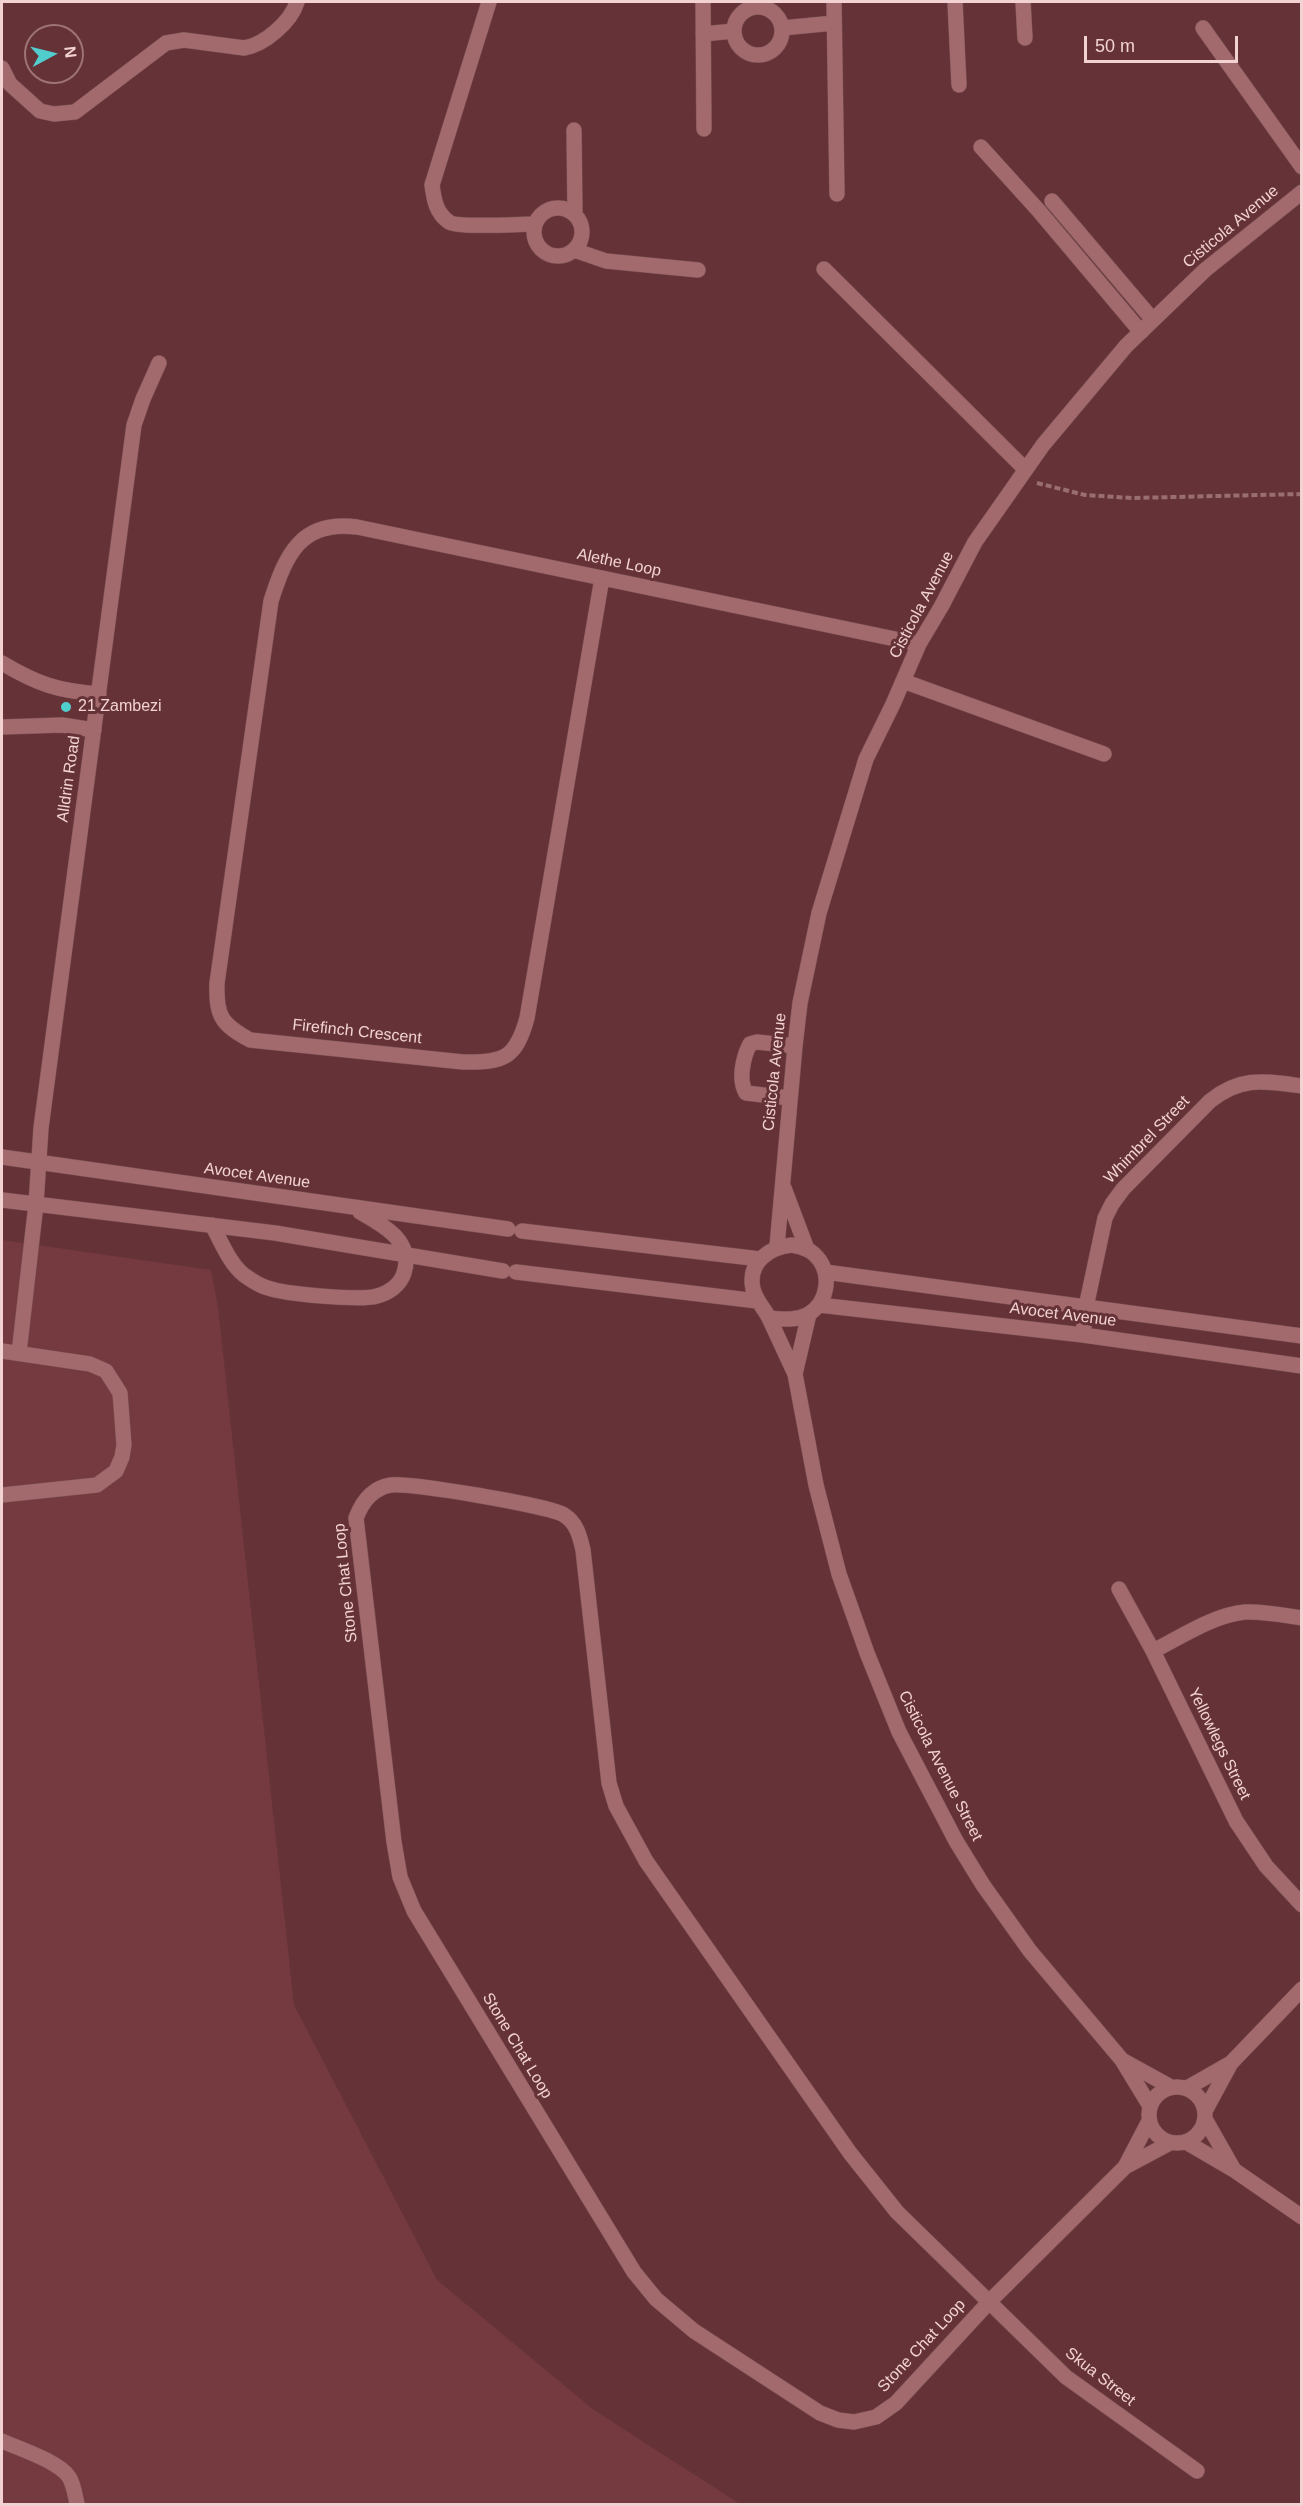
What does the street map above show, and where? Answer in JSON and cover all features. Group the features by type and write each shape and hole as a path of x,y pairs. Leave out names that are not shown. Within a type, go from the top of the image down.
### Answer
{"street":[{"path":"2,68 10,84 40,111 54,114 75,112 166,43 184,40 244,48 253,47 276,30 295,11 297,2"},
{"path":"489,2 432,185 434,203 440,215 452,225 536,224"},
{"path":"703,2 704,129"},
{"path":"834,2 837,194"},
{"path":"955,2 959,85"},
{"path":"1023,2 1025,38"},
{"path":"768,5 779,20 782,36 774,49 760,55 752,54 739,46 734,31 735,23 745,11 768,5"},
{"path":"782,28 834,23"},
{"path":"1203,28 1302,167"},
{"path":"703,34 734,31"},
{"path":"574,130 574,215"},
{"path":"981,147 1040,211 1141,332"},
{"name":"Cisticola Avenue","path":"777,1246 789,1098 800,1003 819,913 840,837 866,759 919,644 975,542 1009,493 1043,445 1126,346 1205,270 1300,197"},
{"path":"1052,201 1153,320"},
{"path":"552,208 561,208 574,215 579,221 582,236 574,250 560,256 545,252 536,239 536,224 539,217 552,208"},
{"path":"574,250 606,261 698,270"},
{"path":"824,269 1023,473"},
{"name":"Alldrin Road","path":"19,1353 36,1204 38,1161 134,425 142,399 159,363"},
{"name":"Alethe Loop","path":"312,532 338,525 357,527 919,644"},
{"name":"Firefinch Crescent","path":"312,532 290,555 277,580 270,601 219,971 216,1001 220,1015 235,1032 250,1040 463,1062 495,1061 502,1059 516,1048 527,1018 602,578"},
{"path":"2,663 33,681 66,691 99,694"},
{"path":"903,681 1104,754"},
{"path":"2,727 62,725 94,730"},
{"path":"789,1098 746,1093 741,1081 746,1050 750,1044 757,1042 795,1046"},
{"name":"Whimbrel Street","path":"1083,1335 1086,1307 1105,1218 1123,1189 1210,1101 1225,1090 1236,1085 1264,1081 1302,1086"},
{"name":"Avocet Avenue","path":"2,1157 515,1230 760,1259"},
{"name":"Cisticola Avenue","path":"783,1185 807,1249"},
{"path":"2,1200 212,1225 509,1272 758,1301"},
{"path":"212,1225 241,1272 254,1282 272,1289 353,1298 378,1296 389,1291 401,1279 406,1254 398,1239 387,1228 352,1208"},
{"path":"792,1245 807,1249 822,1263 825,1272 824,1295 814,1310 788,1319 769,1318 758,1301 752,1287 753,1272 760,1259 777,1246 792,1245"},
{"name":"Avocet Avenue","path":"825,1272 1302,1336"},
{"name":"Avocet Avenue","path":"814,1310 1083,1335 1302,1366"},
{"name":"Cisticola Avenue Street","path":"795,1374 814,1310"},
{"name":"Cisticola Avenue Street","path":"769,1318 795,1374 816,1485 839,1574 867,1653 899,1732 956,1841 983,1885 1030,1951 1122,2060 1149,2114"},
{"path":"2,1351 90,1364 106,1371 120,1394 123,1451 116,1471 97,1485 2,1495"},
{"name":"Stone Chat Loop","path":"990,2301 897,2212 850,2153 630,1834 616,1806 609,1783 583,1550 579,1534 571,1520 562,1513 539,1507 413,1485 391,1485 367,1497 356,1518 400,1877 414,1911 634,2272 656,2299 694,2331 820,2413 838,2420 854,2422 876,2417 896,2403 990,2301 1125,2167 1170,2142"},
{"name":"Yellowlegs Street","path":"1119,1589 1153,1651 1242,1830 1266,1866 1302,1905"},
{"path":"1153,1651 1215,1620 1237,1614 1261,1612 1302,1618"},
{"path":"1186,2142 1199,2133 1205,2115 1231,2063 1302,1989"},
{"name":"Cisticola Avenue Street","path":"1122,2060 1179,2087"},
{"path":"1231,2063 1179,2087 1158,2093 1149,2114 1156,2134 1170,2142 1186,2142 1234,2170 1302,2217"},
{"path":"1179,2087 1199,2097 1205,2115 1234,2170"},
{"name":"Stone Chat Loop","path":"1125,2167 1149,2114"},
{"name":"Skua Street","path":"990,2301 1066,2377 1197,2472"},
{"path":"2,2440 56,2465 68,2476 74,2488 77,2505"}],"path":[{"path":"1023,473 1044,485 1085,495 1132,498 1302,494"}],"shaded area":[{"path":"2,1240 211,1270 218,1307 294,2005 437,2280 594,2410 740,2504 2,2504"}],"place":[{"name":"21 Zambezi","path":"66,707"}]}
